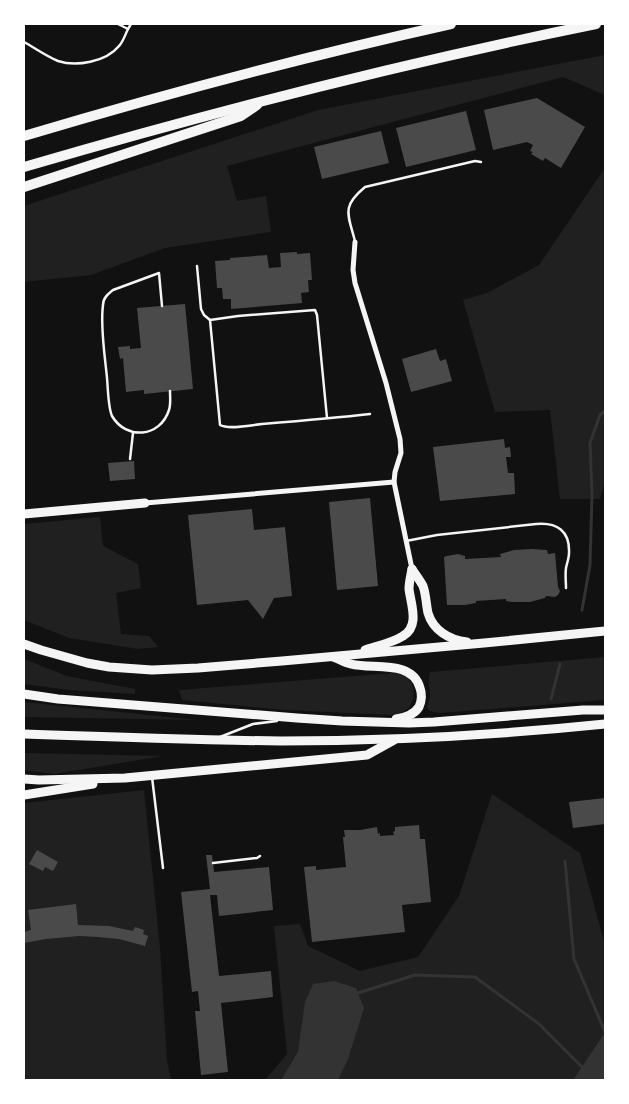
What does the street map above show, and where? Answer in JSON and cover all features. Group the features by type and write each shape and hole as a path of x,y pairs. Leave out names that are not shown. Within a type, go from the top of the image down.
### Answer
{"highway":[{"path":"24,136 217,81 451,24"},
{"path":"24,167 169,125 262,101 460,53 596,24"},
{"path":"25,187 241,116 262,101"},
{"path":"24,514 145,503"},
{"path":"412,569 423,586 429,614 435,626 453,639 484,643"},
{"path":"350,654 396,640 412,627 413,619 409,586 412,569"},
{"path":"24,644 86,663 109,667 152,670 198,668 605,631"},
{"path":"332,656 351,665 403,670 416,679 421,693 419,707 407,717 386,722"},
{"path":"24,694 68,700 297,718 410,723 605,710"},
{"path":"24,734 212,740 318,741 396,739 605,724"},
{"path":"24,779 125,778 367,755 396,739"},
{"path":"24,795 125,778"}],"street":[{"path":"355,242 353,270 355,283 386,383 400,438 401,453 394,482 412,569"},
{"path":"145,503 394,482"}],"lane":[{"path":"118,24 128,29"},
{"path":"24,42 56,60 72,63 84,62 104,57 114,52 120,46 131,24"},
{"path":"355,242 348,213 350,203 366,187 475,161 481,162"},
{"path":"197,266 201,309 210,320 220,425 226,427 370,414"},
{"path":"162,306 160,273 113,290 107,294 102,303 109,401 112,415 124,429 132,432 142,433 153,430 168,412 170,391"},
{"path":"210,320 314,310 317,314 327,418"},
{"path":"130,459 132,432"},
{"path":"406,541 437,535 545,523 554,525 562,530 568,542 569,555 565,570 566,588"},
{"path":"212,740 253,724 297,718"},
{"path":"152,776 163,868"},
{"path":"213,863 257,858 260,856"}],"shaded area":[{"path":"605,55 605,95 563,77 227,166 237,201 266,196 271,232 165,248 91,275 24,282 24,206 318,110"},
{"path":"605,168 605,480 600,499 560,499 550,410 495,412 463,300 487,293 539,265"},
{"path":"100,517 103,546 138,564 141,588 116,593 121,634 149,636 158,647 138,649 69,638 24,620 24,524"},
{"path":"605,657 605,700 440,713 427,708 430,697 430,672"},
{"path":"24,659 67,676 135,689 135,694 69,690 24,684"},
{"path":"394,673 404,675 409,679 414,697 410,706 402,712 392,715 285,710 182,700 179,690"},
{"path":"24,702 197,720 24,717"},
{"path":"24,753 163,756 54,774 24,770"},
{"path":"144,790 160,948 167,1061 171,1080 24,1080 24,803"},
{"path":"492,794 580,853 605,945 605,1032 573,1080 265,1080 287,1054 274,926 300,924 308,946 360,971 418,957 459,896"},
{"path":"334,981 356,988 364,1008 348,1059 338,1080 281,1080 298,1052 305,1002 313,984"},
{"path":"605,1032 605,1080 573,1080"}],"building":[{"path":"537,98 585,127 561,168 545,158 543,161 531,154 533,152 530,151 533,145 527,142 493,150 484,110"},
{"path":"466,111 476,150 406,167 396,128"},
{"path":"381,131 389,163 322,179 314,147"},
{"path":"297,252 297,254 310,253 312,280 308,280 309,292 301,293 302,303 231,309 231,299 223,299 222,288 217,288 215,261 267,255 269,268 281,267 280,253"},
{"path":"185,304 193,389 144,394 144,390 126,392 123,358 120,359 118,347 130,346 130,349 141,348 137,308"},
{"path":"436,349 440,361 446,359 452,381 411,392 402,359"},
{"path":"504,439 505,448 510,447 511,457 506,457 508,473 514,473 515,494 440,501 433,447"},
{"path":"134,461 135,479 110,481 108,463"},
{"path":"370,498 378,586 337,590 329,502"},
{"path":"252,509 254,530 285,527 292,596 274,598 263,619 248,600 197,605 188,515"},
{"path":"514,550 547,550 548,554 555,553 560,591 555,597 546,596 545,598 530,602 512,602 506,601 506,599 476,601 476,603 465,605 447,605 444,557 458,554 465,556 465,559 501,557 500,554"},
{"path":"605,798 605,824 573,828 569,802"},
{"path":"419,825 420,839 425,839 431,902 402,905 405,932 312,942 304,867 316,866 316,870 346,867 344,830 377,827 380,836 394,835 395,827"},
{"path":"37,850 58,862 53,871 45,867 43,871 29,864"},
{"path":"206,855 212,855 214,872 269,867 273,910 219,916 217,895 210,895 219,976 271,971 273,997 221,1003 228,1072 201,1075 195,1011 200,1011 198,991 192,992 181,892 210,889"},
{"path":"76,904 78,925 109,926 133,931 135,927 144,930 143,934 148,936 145,946 119,939 79,936 24,943 24,932 31,930 28,910"}],"waterway":[{"path":"582,610 590,565 592,494 590,443 600,415 605,411"},
{"path":"551,699 560,664"},
{"path":"565,861 574,959 605,1032"},
{"path":"358,993 415,975 475,977 539,1024 582,1067"}]}
